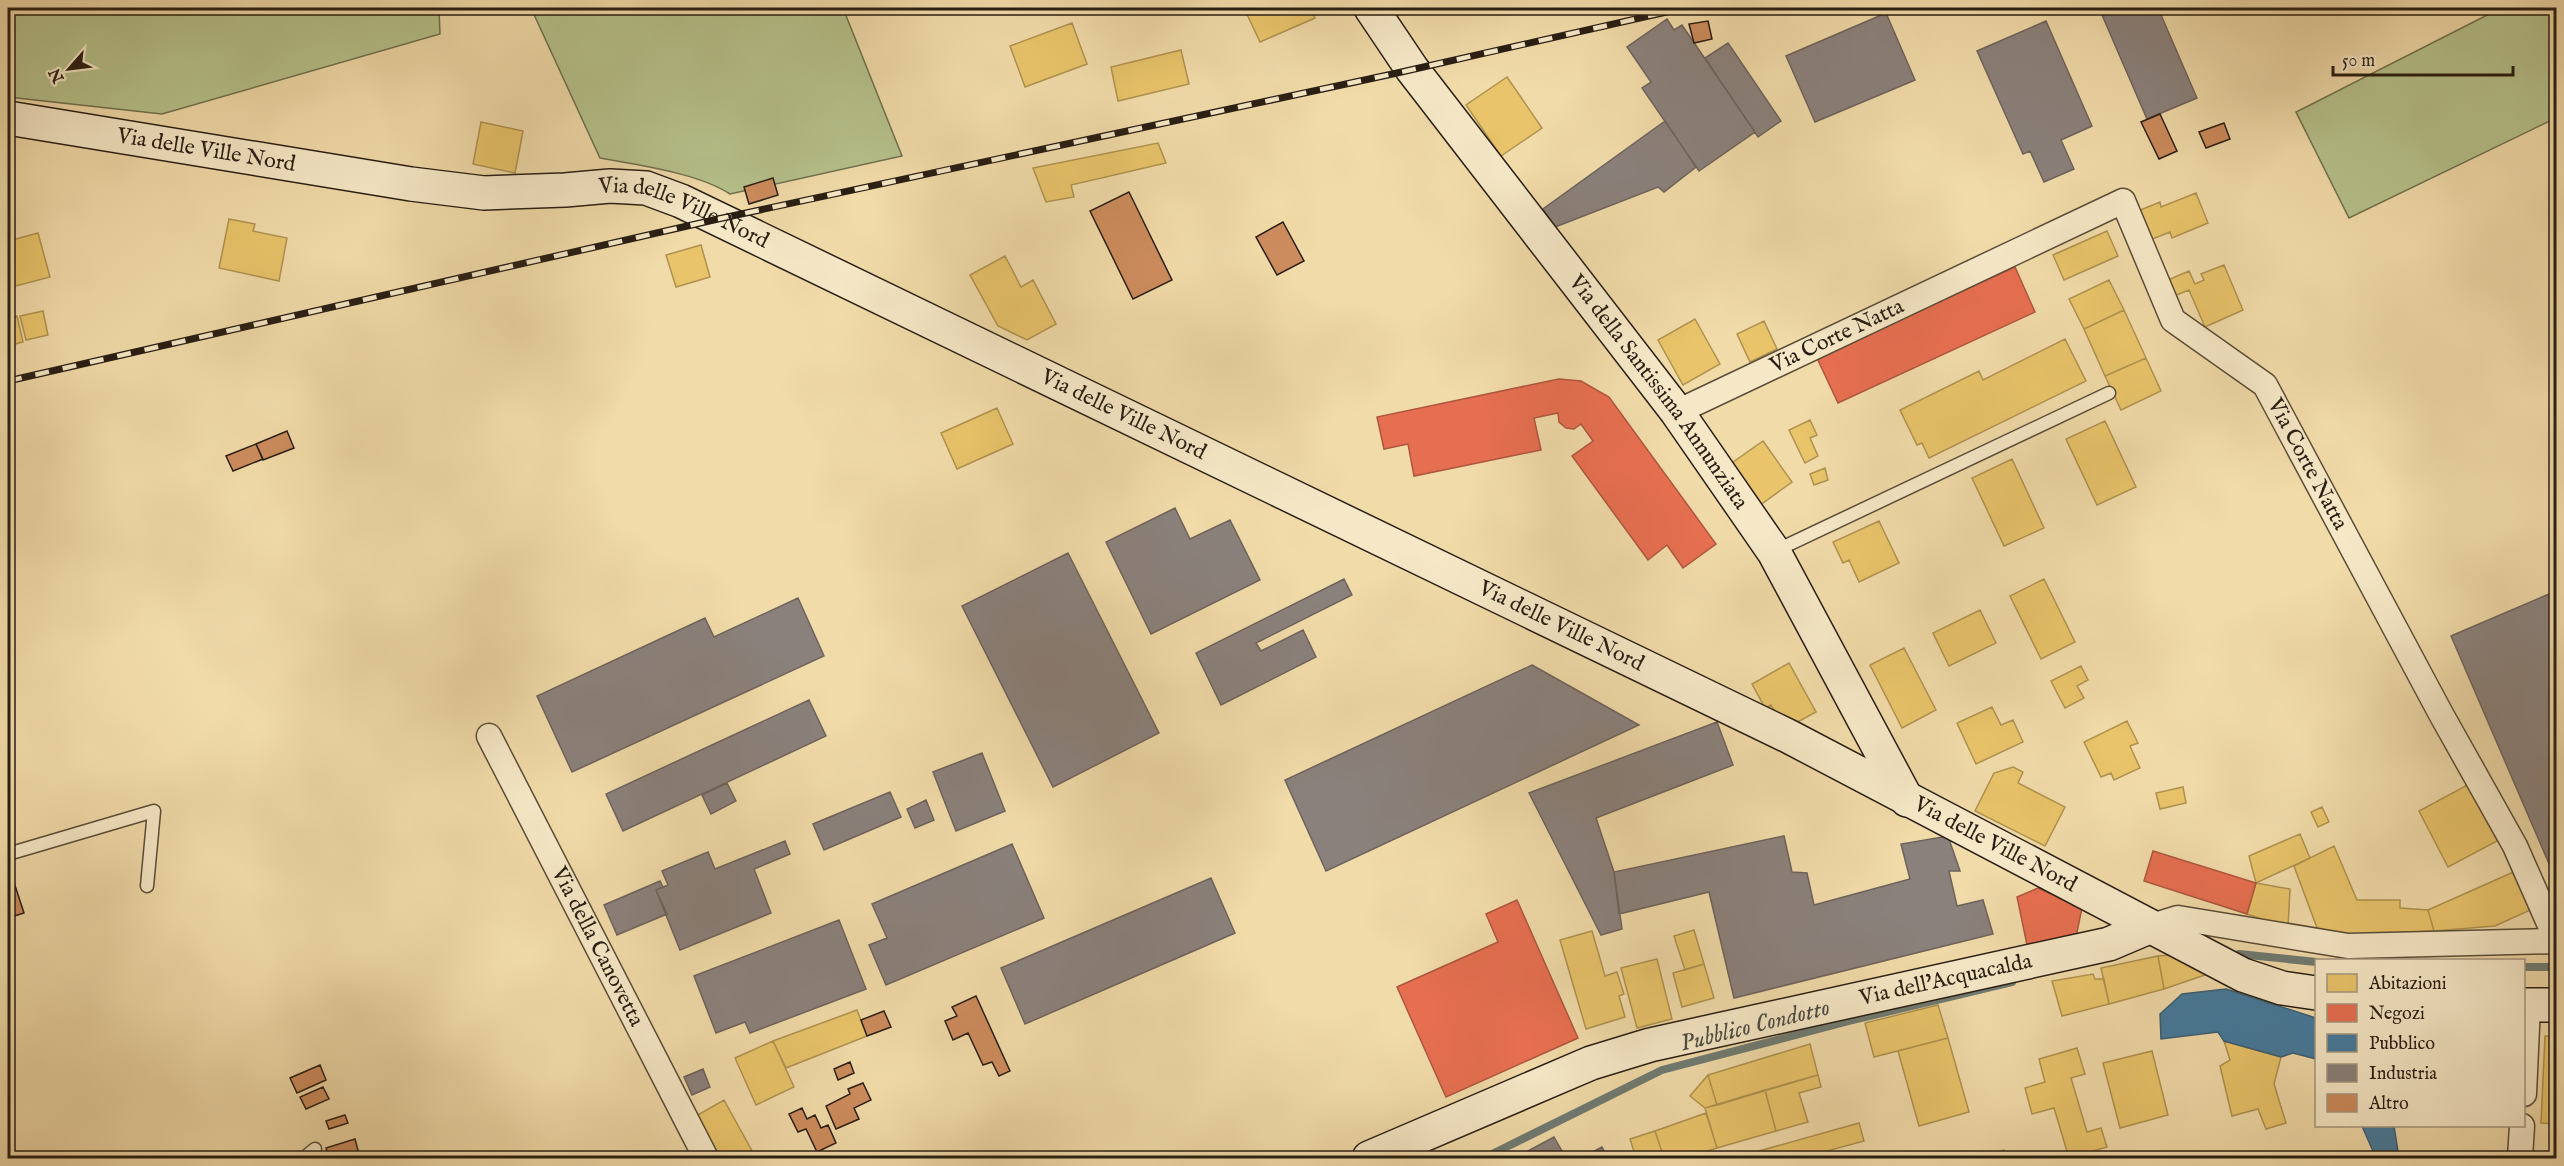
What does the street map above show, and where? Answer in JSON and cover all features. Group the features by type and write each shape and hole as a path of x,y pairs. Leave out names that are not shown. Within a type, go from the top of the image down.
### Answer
{"street":[{"name":"Via della Santissima Annunziata","path":"1371,8 1412,69 1677,412 1774,552 1907,800"},
{"name":"Via delle Ville Nord","path":"8,118 411,184 484,193 610,186 646,188 681,201 1788,736 2226,966 2261,982 2315,993"},
{"name":"Via Corte Natta","path":"1677,412 2123,201 2173,320 2265,385 2436,704 2516,846 2556,940"},
{"name":"Via della Canovetta","path":"489,736 705,1158"},
{"path":"2161,933 2178,918 2348,946 2556,940"},
{"name":"Via dell'Acquacalda","path":"1369,1158 1591,1064 1650,1045 2161,933"},
{"path":"2525,1080 2536,1005"},
{"path":"2520,1158 2522,1127"}],"lane":[{"path":"1774,552 2109,393"},
{"path":"8,854 154,811 147,886"},
{"path":"304,1158 315,1149"}],"green space":[{"path":"8,8 439,8 440,34 162,114 8,97"},
{"path":"531,8 843,8 902,156 730,194 702,180 685,175 600,158"},
{"path":"2501,8 2556,8 2556,118 2349,218 2296,112"}],"building: Abitazioni":[{"path":"1251,8 1311,8 1315,18 1260,42 1245,10"},
{"path":"1072,23 1087,64 1025,87 1010,46"},
{"path":"1181,50 1189,84 1118,101 1111,67"},
{"path":"1507,77 1542,128 1501,156 1466,105"},
{"path":"481,122 523,131 515,173 473,164"},
{"path":"1158,143 1166,163 1071,185 1074,197 1046,202 1033,168"},
{"path":"2196,193 2208,223 2172,238 2170,232 2150,240 2138,211 2160,202 2161,207"},
{"path":"229,219 255,224 253,231 287,238 279,281 219,268"},
{"path":"2107,231 2118,256 2064,280 2053,255"},
{"path":"38,233 50,277 8,288 8,241"},
{"path":"701,245 710,277 676,287 666,255"},
{"path":"1005,256 1021,287 1033,280 1056,324 1027,340 998,326 970,275"},
{"path":"2224,265 2243,310 2205,327 2189,290 2174,296 2168,280 2189,271 2195,284 2204,280 2201,274"},
{"path":"2109,280 2124,310 2084,329 2069,299"},
{"path":"2124,310 2146,358 2105,376 2084,329"},
{"path":"43,311 48,335 26,340 20,316"},
{"path":"17,316 23,342 8,346 8,319"},
{"path":"1695,319 1720,364 1683,385 1658,340"},
{"path":"1764,321 1777,349 1750,362 1737,334"},
{"path":"2065,339 2086,381 1929,458 1922,443 1917,445 1900,410 1979,371 1983,380"},
{"path":"2146,358 2161,391 2121,410 2105,376"},
{"path":"997,408 1013,444 957,469 941,433"},
{"path":"1810,420 1817,435 1810,438 1818,456 1805,463 1789,430"},
{"path":"2105,421 2136,487 2097,505 2066,439"},
{"path":"1763,441 1792,482 1759,506 1729,465"},
{"path":"2012,459 2044,528 2004,546 1972,478"},
{"path":"1825,468 1828,480 1814,485 1810,474"},
{"path":"1879,521 1899,563 1859,582 1849,560 1843,563 1833,542"},
{"path":"2044,579 2075,642 2041,659 2010,596"},
{"path":"1980,610 1996,643 1949,666 1933,633"},
{"path":"1904,648 1936,710 1902,728 1870,665"},
{"path":"1789,663 1816,712 1785,729 1771,705 1765,708 1752,684"},
{"path":"2081,666 2088,680 2077,686 2084,698 2065,708 2051,681"},
{"path":"1992,707 2001,725 2013,720 2023,742 1976,764 1957,723"},
{"path":"2127,721 2138,743 2130,746 2140,768 2114,780 2111,773 2101,777 2084,742"},
{"path":"2013,767 2023,772 2018,783 2065,807 2045,846 1975,811 1994,773"},
{"path":"2471,783 2501,839 2448,867 2419,811"},
{"path":"2183,787 2186,803 2160,809 2156,793"},
{"path":"2322,807 2329,822 2318,827 2311,812"},
{"path":"2300,834 2310,858 2256,883 2249,856"},
{"path":"2334,846 2357,900 2400,900 2400,908 2428,910 2434,931 2320,936 2294,866"},
{"path":"2518,870 2537,907 2495,926 2434,931 2428,910"},
{"path":"2256,883 2290,889 2288,928 2247,914"},
{"path":"1694,930 1704,964 1685,970 1674,936"},
{"path":"1592,931 1605,976 1617,972 1624,994 1619,996 1625,1017 1586,1029 1560,940"},
{"path":"2183,954 2205,968 2205,975 2164,989 2158,956"},
{"path":"2158,956 2164,989 2109,1004 2101,968"},
{"path":"1657,959 1672,1019 1637,1028 1621,968"},
{"path":"1704,964 1714,998 1682,1007 1673,973"},
{"path":"2093,974 2095,979 2104,979 2109,1004 2062,1016 2052,981"},
{"path":"1938,1005 1948,1038 1874,1057 1865,1023"},
{"path":"857,1010 867,1036 786,1068 773,1041"},
{"path":"2545,1036 2556,1036 2556,1124 2541,1123"},
{"path":"1948,1038 1969,1112 1919,1126 1898,1051"},
{"path":"773,1041 794,1087 756,1105 735,1058"},
{"path":"2224,1041 2281,1057 2274,1084 2286,1123 2266,1129 2258,1109 2232,1116 2220,1066 2230,1060"},
{"path":"1810,1044 1818,1075 1717,1105 1708,1075"},
{"path":"2077,1048 2085,1074 2071,1078 2087,1132 2101,1128 2107,1147 2069,1158 2054,1108 2032,1114 2025,1088 2045,1082 2039,1059"},
{"path":"2152,1051 2168,1115 2120,1128 2103,1063"},
{"path":"1708,1075 1717,1105 1705,1108 1690,1096"},
{"path":"1818,1075 1821,1087 1799,1093 1808,1122 1776,1131 1765,1090"},
{"path":"1765,1090 1776,1131 1717,1148 1705,1108"},
{"path":"724,1100 756,1158 711,1158 689,1120"},
{"path":"1706,1113 1717,1148 1684,1158 1664,1158 1655,1131"},
{"path":"1859,1123 1864,1141 1801,1158 1734,1158"},
{"path":"1655,1131 1664,1158 1636,1158 1630,1139"},
{"path":"2004,1150 2006,1158 1979,1158"},
{"path":"2372,1151 2376,1158 2351,1158"}],"building: Negozi":[{"path":"2015,267 2035,312 1838,403 1817,358"},
{"path":"1559,379 1581,381 1609,397 1716,544 1683,568 1667,545 1648,560 1572,456 1593,441 1581,424 1574,429 1566,428 1559,422 1558,413 1534,418 1541,450 1414,476 1408,444 1384,449 1377,417"},
{"path":"2153,851 2256,883 2247,914 2144,881"},
{"path":"2038,888 2082,908 2076,937 2027,945 2017,897"},
{"path":"1517,900 1578,1038 1446,1097 1397,987 1498,942 1486,914"}],"building: Pubblico":[{"path":"2226,989 2315,1018 2315,1059 2293,1053 2281,1057 2224,1041 2218,1032 2161,1039 2160,1014 2182,994"},
{"path":"2362,1127 2394,1127 2399,1158 2376,1158"}],"building: Industria":[{"path":"2099,8 2158,8 2197,98 2147,119"},
{"path":"1886,13 1915,80 1815,122 1786,56"},
{"path":"1667,19 1674,30 1682,25 1755,132 1699,171 1642,88 1651,82 1627,47"},
{"path":"2046,21 2092,126 2061,140 2074,169 2044,182 2030,151 2023,154 1977,51"},
{"path":"1728,43 1781,121 1758,137 1705,58"},
{"path":"1665,121 1696,167 1664,192 1658,187 1555,227 1543,209"},
{"path":"1175,508 1190,539 1230,520 1260,580 1151,634 1106,542"},
{"path":"1068,553 1159,733 1053,787 962,606"},
{"path":"1344,579 1352,595 1256,643 1261,651 1303,630 1316,657 1221,705 1196,653"},
{"path":"2556,591 2556,880 2451,636"},
{"path":"798,598 824,656 572,772 537,696 705,618 714,637"},
{"path":"1532,665 1639,725 1326,871 1285,780"},
{"path":"809,700 826,736 623,831 606,794"},
{"path":"1717,722 1733,765 1596,818 1614,872 1622,929 1601,935 1529,793"},
{"path":"982,753 1005,811 956,831 933,772"},
{"path":"727,783 736,801 711,814 702,795"},
{"path":"890,792 901,817 824,850 813,824"},
{"path":"926,800 934,820 915,828 907,809"},
{"path":"1784,836 1792,872 1807,873 1814,905 1910,879 1901,844 1948,836 1960,871 1949,871 1957,906 1983,900 1993,934 1734,998 1709,892 1619,914 1614,872"},
{"path":"785,841 790,854 754,869 771,913 680,950 656,890 668,885 662,871 708,852 715,869"},
{"path":"1012,844 1044,918 886,985 869,945 887,938 872,904"},
{"path":"1211,878 1235,933 1025,1024 1001,968"},
{"path":"660,881 663,887 656,890 667,914 617,935 604,905"},
{"path":"839,920 866,989 750,1033 745,1022 716,1033 694,976"},
{"path":"703,1069 710,1087 692,1095 684,1077"},
{"path":"1554,1137 1566,1158 1515,1158"},
{"path":"1602,1147 1608,1158 1581,1158"}],"building: Altro":[{"path":"1708,21 1712,39 1694,43 1689,24"},
{"path":"2160,114 2177,151 2159,159 2141,122"},
{"path":"2224,123 2230,139 2206,148 2199,132"},
{"path":"773,178 778,195 749,204 744,187"},
{"path":"1129,192 1172,280 1133,299 1090,211"},
{"path":"1283,222 1304,261 1277,275 1256,237"},
{"path":"287,431 294,448 263,460 256,444"},
{"path":"256,444 263,459 233,471 226,456"},
{"path":"8,864 24,913 8,918"},
{"path":"976,996 1010,1071 999,1076 992,1062 983,1065 968,1033 953,1040 945,1021 957,1016 952,1007"},
{"path":"884,1011 891,1027 867,1036 861,1020"},
{"path":"850,1062 854,1073 838,1080 834,1069"},
{"path":"320,1065 326,1080 297,1093 290,1078"},
{"path":"863,1083 871,1100 854,1108 859,1119 836,1129 826,1106 850,1094 848,1089"},
{"path":"323,1087 329,1099 306,1109 300,1097"},
{"path":"802,1108 807,1119 815,1115 821,1128 828,1125 836,1143 817,1152 806,1129 798,1132 789,1114"},
{"path":"345,1115 348,1123 329,1129 326,1121"},
{"path":"355,1139 360,1158 329,1158 326,1148"}],"waterway":[{"name":"Pubblico Condotto","path":"2239,954 2315,962"},
{"name":"Pubblico Condotto","path":"2525,967 2556,967"},
{"name":"Pubblico Condotto","path":"1484,1158 1662,1070 1849,1021 2012,982"}],"railway":[{"path":"8,381 718,219 1397,73 1684,8"}]}
